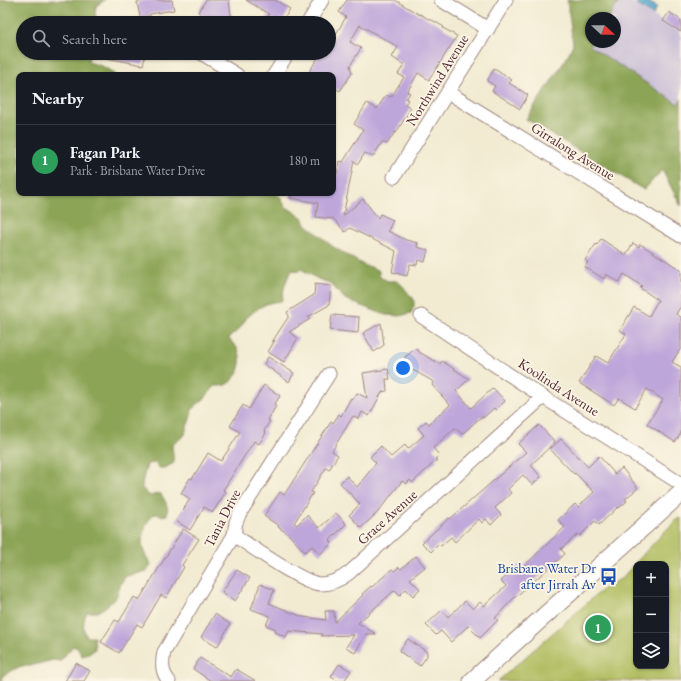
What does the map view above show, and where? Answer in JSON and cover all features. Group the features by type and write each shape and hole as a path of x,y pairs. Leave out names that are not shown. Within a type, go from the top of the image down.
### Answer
{"main road":[{"path":"472,681 681,493"}],"street":[{"path":"312,16 322,0"},
{"path":"441,0 488,29"},
{"name":"Northwind Avenue","path":"394,177 449,93 506,0"},
{"path":"212,60 232,72"},
{"path":"276,72 284,60"},
{"name":"Girralong Avenue","path":"449,93 681,236"},
{"name":"Koolinda Avenue","path":"421,316 544,398 681,484"},
{"name":"Tania Drive","path":"169,681 166,678 161,665 164,652 234,535 236,522 240,513 329,374"},
{"name":"Grace Avenue","path":"234,535 302,578 319,584 335,582 349,573 544,398"}],"shaded area":[{"path":"611,0 628,0 681,33 681,110 583,49 585,47 621,48 621,12 604,12"}],"green space":[{"path":"0,0 105,0 96,6 96,16 16,16 16,60 88,60 88,62 100,65 113,72 16,72 16,196 278,196 285,206 303,218 306,224 332,246 365,266 379,271 379,276 386,280 398,282 414,299 414,306 411,313 400,316 386,315 345,299 330,283 318,279 301,269 299,271 293,270 284,288 282,300 279,302 266,304 257,310 246,319 234,334 231,335 229,339 237,348 240,357 236,376 229,383 215,386 204,399 192,409 185,435 172,445 174,463 165,468 159,468 155,463 147,464 142,488 150,496 160,493 167,506 167,515 152,515 143,534 143,549 151,565 147,571 126,576 121,583 116,598 97,612 87,612 84,622 84,631 87,637 94,637 95,649 89,654 82,656 77,648 73,646 60,661 53,660 30,666 21,666 4,675 2,680 4,681 0,681"},
{"path":"567,0 620,0 612,12 585,12 585,48 593,48 678,104 681,99 681,206 662,170 644,190 526,119 566,59 573,44"},
{"path":"681,518 681,681 498,681 603,589 622,578 633,566 633,669 669,669 669,561 637,561 675,521"}],"water":[{"path":"638,0 645,0 657,7 653,15 636,4"}],"building":[{"path":"148,0 172,0 174,10 150,14 150,16 140,16 137,2"},
{"path":"206,0 229,0 231,15 232,16 204,16 198,12"},
{"path":"246,0 275,0 290,9 286,16 268,16 269,14"},
{"path":"347,0 395,0 420,15 432,20 457,36 429,80 418,73 407,92 410,93 405,104 411,108 396,133 395,132 387,144 382,142 373,157 365,153 358,164 354,161 343,216 363,199 378,218 380,214 393,220 388,231 406,240 418,243 417,247 428,250 425,262 418,260 417,265 410,264 407,276 392,272 396,251 350,228 345,232 334,219 316,217 318,203 290,198 290,196 336,196 336,174 339,161 343,162 363,130 354,124 367,103 377,109 386,95 391,97 404,77 398,74 404,65 392,57 398,47 360,25 350,42 361,48 350,66 352,73 340,91 336,89 336,72 309,72 317,60 336,60 336,34 346,17 339,12"},
{"path":"669,12 681,20 681,32 663,21"},
{"path":"117,60 144,60 143,65"},
{"path":"494,69 512,80 509,83 528,95 520,109 492,91 495,86 487,81"},
{"path":"601,239 626,255 633,243 639,247 640,244 681,270 681,306 676,314 681,317 681,348 672,362 681,367 681,433 675,442 647,424 663,400 647,389 635,408 619,398 614,405 579,383 596,356 608,363 626,334 620,330 634,307 649,316 658,300 640,288 642,286 624,274 619,282 606,274 604,279 585,267 588,262 585,260"},
{"path":"315,284 331,286 329,305 308,317 310,319 289,332 298,338 284,362 268,352 275,340 272,342 289,316 287,312 314,295"},
{"path":"332,315 359,317 358,333 330,330"},
{"path":"381,323 384,345 374,352 363,333"},
{"path":"416,348 419,352 440,364 442,361 469,379 456,391 471,408 493,388 505,401 496,410 494,408 483,418 482,416 462,434 455,428 433,448 439,455 435,459 437,460 412,483 410,480 406,484 402,481 378,512 361,528 349,515 360,504 340,483 347,476 357,487 376,463 370,457 381,446 391,457 405,445 408,449 424,435 418,428 426,421 429,424 450,405 432,385 434,382 411,369 405,360 405,357"},
{"path":"268,357 294,373 289,382 264,364"},
{"path":"388,369 390,379 386,379 387,391 382,392 369,416 362,412 359,419 353,416 332,451 338,455 329,470 326,468 311,492 313,493 294,523 297,525 307,515 319,528 336,513 346,524 330,540 332,543 320,554 312,546 305,552 288,534 278,527 279,526 264,516 280,492 284,495 331,422 333,423 339,414 341,416 351,398 353,399 357,393 367,398 363,373"},
{"path":"264,385 280,396 274,405 276,406 268,420 270,421 264,431 266,433 259,444 254,441 223,490 226,492 213,512 204,507 190,530 176,521 190,499 181,493 190,478 192,479 208,453 221,461 240,432 230,426 243,405 249,409"},
{"path":"539,425 555,442 531,465 541,477 532,485 523,475 508,489 511,493 495,508 501,515 491,525 486,519 482,523 479,519 455,542 451,537 441,546 439,544 431,552 422,543 526,452 518,444"},
{"path":"561,439 588,467 599,456 615,474 622,468 638,488 625,499 627,501 619,508 618,507 599,525 595,521 580,536 578,534 561,549 565,554 513,599 495,618 498,620 480,638 468,626 451,642 441,631 436,635 426,625 442,610 448,617 465,601 473,609 480,602 484,606 506,586 501,581 519,565 522,568 565,527 558,520 575,504 578,507 594,492 550,449"},
{"path":"183,529 199,539 182,565 184,567 166,598 161,595 142,627 137,624 119,653 101,642 115,620 119,622 134,597 139,600"},
{"path":"416,556 425,567 410,579 420,589 413,596 406,589 400,595 395,590 358,623 376,634 366,634 355,653 346,647 354,635 321,636 322,634 289,631 286,637 275,632 276,629 266,625 270,616 251,609 260,584 274,590 269,603 303,617 326,620 325,611 334,611 335,622 371,586 372,587 392,569 394,571 399,567 401,569"},
{"path":"237,570 250,578 235,601 222,592"},
{"path":"215,614 230,624 217,647 201,637"},
{"path":"408,639 427,652 427,656 420,666 399,651"},
{"path":"200,658 231,677 236,669 256,681 211,681 193,669"},
{"path":"76,663 90,671 84,681 65,681"},
{"path":"339,664 351,671 344,681 338,681 331,677"}],"place":[{"name":"Brisbane Water Dr after Jirrah Av","path":"609,576"},
{"name":"Fagan Park","path":"598,628"}]}
